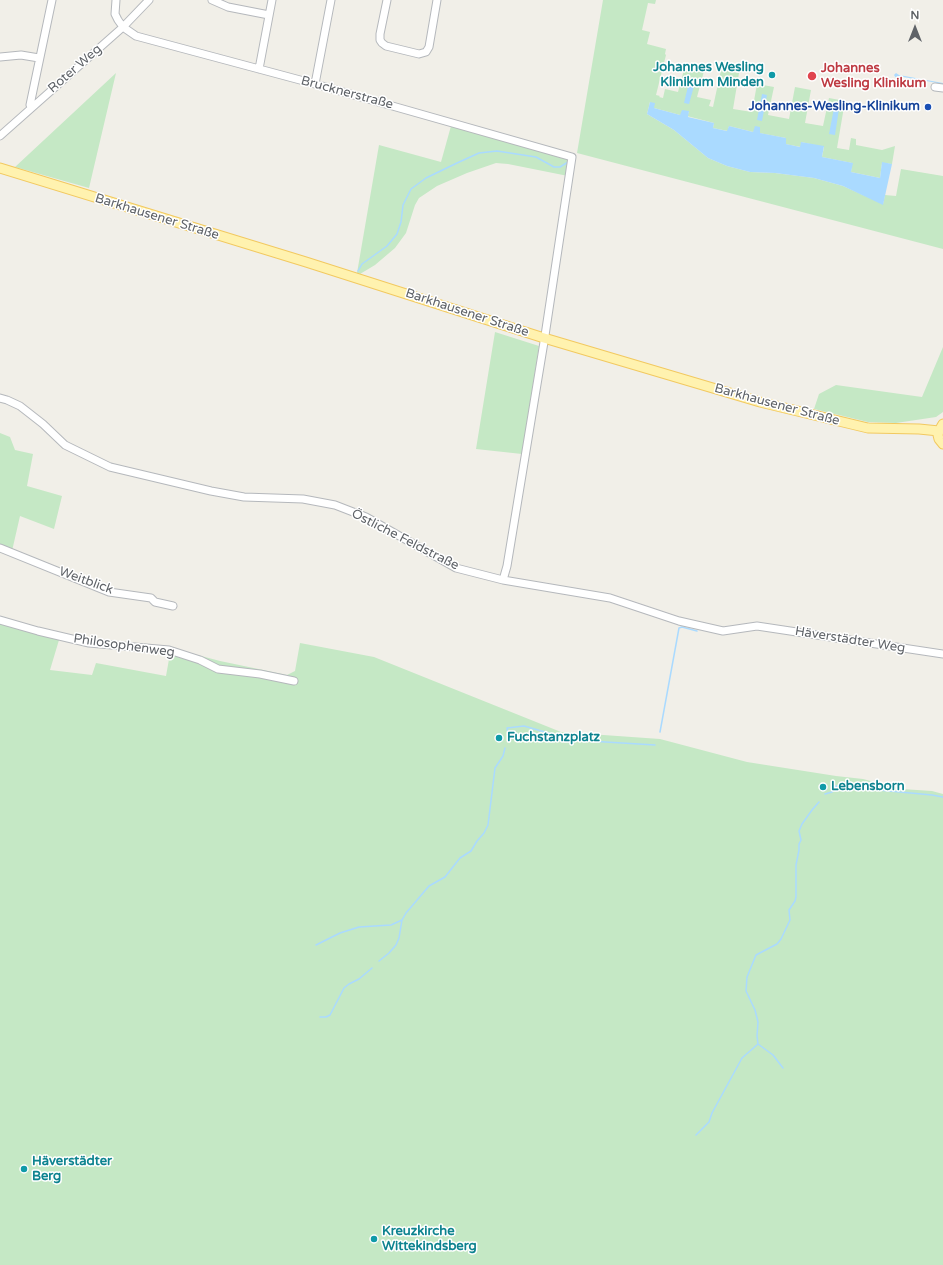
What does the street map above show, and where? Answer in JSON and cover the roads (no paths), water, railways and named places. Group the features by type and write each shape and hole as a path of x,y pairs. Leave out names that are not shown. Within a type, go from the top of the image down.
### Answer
{"main road":[{"name":"Barkhausener Straße","path":"0,168 306,262 544,338 725,392 868,428 919,429 941,427"},
{"path":"941,427 939,439 943,444"}],"street":[{"path":"31,107 30,104 39,58 52,0"},
{"path":"116,0 115,14 123,27"},
{"name":"Roter Weg","path":"0,136 123,27 149,0"},
{"path":"212,0 228,7 269,15"},
{"path":"259,69 272,0"},
{"path":"315,84 331,0"},
{"path":"387,0 380,40 382,43 419,54 426,52 429,48 437,0"},
{"name":"Brucknerstraße","path":"123,27 136,36 315,84 572,157 544,338"},
{"path":"0,57 21,55 39,58"},
{"path":"934,87 943,88"},
{"path":"503,580 507,566 544,338"},
{"name":"Östliche Feldstraße","path":"0,398 20,406 43,424 65,445 110,467 211,491 244,497 303,499 335,505 366,517 456,568 503,580 610,598 679,621 723,631 757,626"},
{"name":"Weitblick","path":"0,548 110,592 151,598 155,602 173,606"},
{"name":"Philosophenweg","path":"0,620 89,643 169,650 200,660 218,669 260,674 294,681"},
{"name":"Häverstädter Weg","path":"757,626 943,654"}],"water":[{"path":"896,73 899,75 943,84 898,76 896,78 894,75"},
{"path":"690,78 696,79 689,104 684,103"},
{"path":"762,94 767,95 762,121 757,120"},
{"path":"650,102 655,103 654,108 680,115 682,110 689,111 688,117 714,123 713,128 727,131 729,126 753,132 755,126 760,127 760,133 786,138 786,144 800,147 801,142 824,146 822,157 853,163 851,172 880,178 882,162 892,164 883,205 843,186 814,178 775,173 750,172 727,166 708,158 674,130 647,114"},
{"path":"834,108 839,109 835,135 829,134"}],"waterway":[{"path":"358,271 362,264 387,246 397,234 401,222 403,205 411,189 426,178 479,153 497,151 536,157 554,167 560,167 568,162"},
{"path":"660,732 679,628 682,627 697,631"},
{"path":"510,741 507,728 524,726 573,740 655,745"},
{"path":"379,961 396,945 399,938 402,920 406,913 429,886 445,877 460,858 471,851 484,833 488,825 495,768 503,756 505,748"},
{"path":"825,794 832,792 836,786 943,797"},
{"path":"696,1135 709,1122 712,1113 742,1058 758,1044 758,1022 755,1010 746,991 747,977 756,955 777,944 790,920 789,910 796,897 796,865 801,840 799,831 802,824 819,802"},
{"path":"316,945 340,933 359,927 391,925 402,920"},
{"path":"320,1017 330,1015 344,988 359,979 372,968"},
{"path":"758,1044 773,1055 783,1068"}],"place":[{"name":"Johannes Wesling Klinikum Minden","path":"772,75"},
{"name":"Johannes Wesling Klinikum","path":"812,76"},
{"name":"Johannes-Wesling-Klinikum","path":"928,107"},
{"name":"Fuchstanzplatz","path":"499,738"},
{"name":"Lebensborn","path":"823,787"},
{"name":"Häverstädter Berg","path":"24,1169"},
{"name":"Kreuzkirche Wittekindsberg","path":"374,1239"}]}
